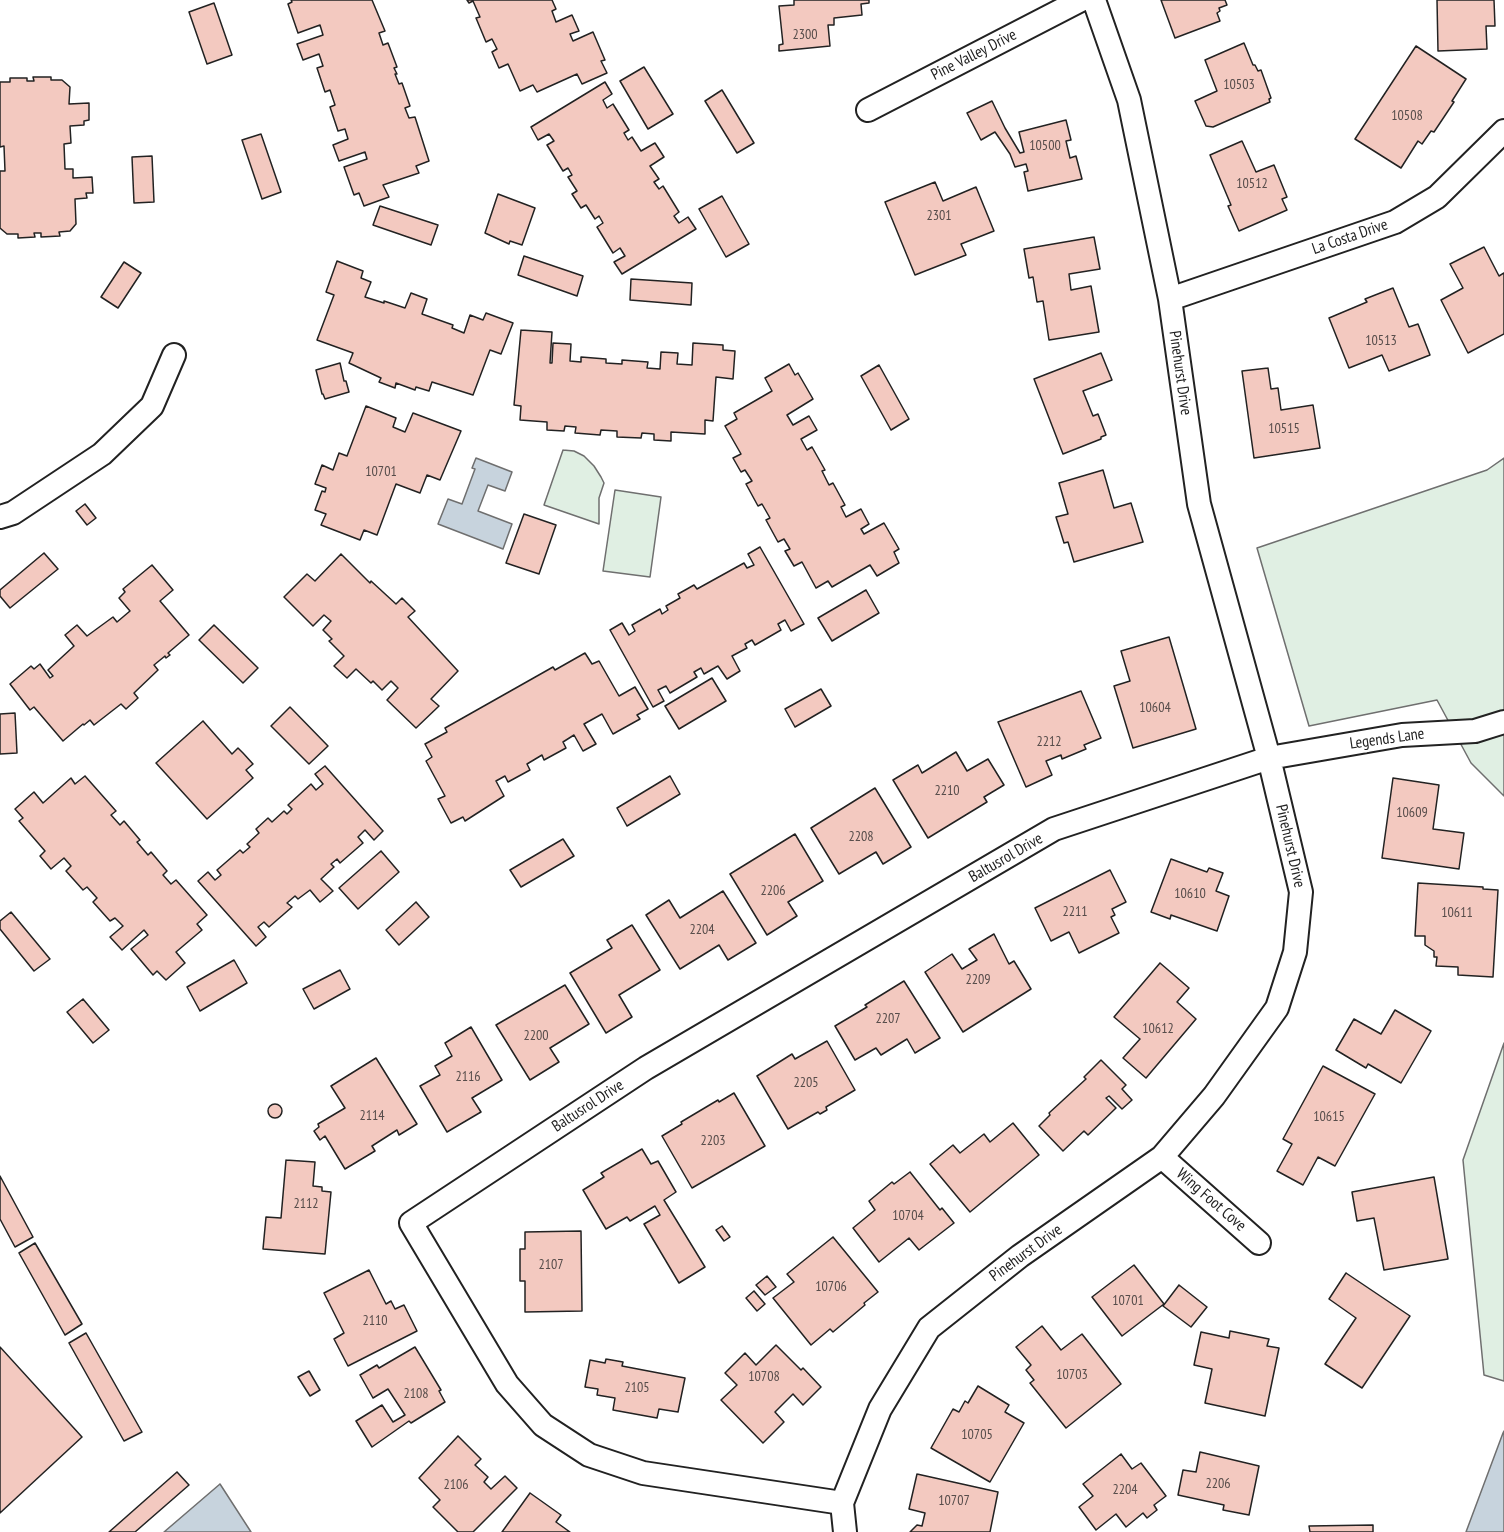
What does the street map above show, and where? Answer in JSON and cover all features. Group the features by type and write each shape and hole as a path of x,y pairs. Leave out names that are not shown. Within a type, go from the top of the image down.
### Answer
{"street":[{"name":"Pine Valley Drive","path":"868,110 1081,0"},
{"name":"Pinehurst Drive","path":"845,1532 842,1503 880,1409 929,1328 1020,1256 1162,1157 1214,1096 1276,1008 1295,952 1301,892 1269,758 1199,504 1170,299 1129,100 1094,0"},
{"name":"La Costa Drive","path":"1170,299 1395,222 1437,197 1504,131"},
{"path":"0,517 13,513 102,454 152,406 174,355"},
{"name":"Legends Lane","path":"1269,758 1402,735 1475,731 1504,722"},
{"name":"Baltusrol Drive","path":"842,1503 643,1473 589,1455 543,1425 507,1384 411,1223 646,1068 1054,829 1269,758"},
{"name":"Wing Foot Cove","path":"1162,1157 1259,1243"}],"green space":[{"path":"563,450 574,451 584,456 594,466 604,483 599,498 599,524 544,505"},
{"path":"1504,458 1504,796 1471,763 1437,700 1309,726 1257,548 1487,470"},
{"path":"615,490 661,497 650,577 603,571"},
{"path":"1504,1043 1504,1381 1484,1375 1463,1160"}],"shaded area":[{"path":"476,458 512,472 505,491 488,485 478,511 512,524 503,549 438,524 448,499 462,504 475,469 472,468"},
{"path":"1504,1431 1504,1532 1466,1532 1503,1433"},
{"path":"220,1484 251,1532 164,1532"}],"building":[{"path":"291,0 372,0 385,31 379,33 383,45 388,43 397,67 394,68 397,74 395,74 399,84 402,83 410,106 405,108 409,118 415,117 429,161 416,166 419,173 383,185 389,197 364,206 359,193 354,195 344,167 367,159 365,152 339,161 333,145 348,139 345,129 338,131 330,107 335,105 330,90 325,92 317,68 323,66 319,54 303,60 297,44 323,35 320,25 298,33 288,4 292,2"},
{"path":"467,0 552,0 556,9 552,11 556,22 572,15 579,31 570,34 573,41 593,32 605,60 601,61 607,73 582,84 577,74 537,92 533,85 520,91 508,64 499,68 492,52 497,49 492,39 486,42 476,18 480,17 473,1 469,3"},
{"path":"794,0 869,0 869,3 861,4 862,15 834,18 834,25 828,25 830,46 779,51 779,45 783,44 779,6 794,5"},
{"path":"1161,0 1225,0 1227,5 1219,8 1220,11 1217,13 1220,21 1175,38"},
{"path":"1437,0 1494,0 1495,26 1486,26 1487,49 1438,51"},
{"path":"214,3 232,55 207,64 189,12"},
{"path":"1244,43 1253,65 1258,71 1261,70 1271,98 1270,102 1213,127 1206,126 1195,101 1217,91 1205,60"},
{"path":"1416,46 1466,79 1434,132 1431,131 1422,144 1418,141 1401,168 1355,139"},
{"path":"644,67 673,114 648,129 620,81"},
{"path":"33,77 51,77 51,80 62,80 70,87 69,104 89,103 89,120 84,121 84,125 70,126 71,143 64,144 65,169 73,169 73,178 92,177 93,193 86,193 87,198 75,199 76,224 70,231 59,232 60,236 41,237 41,233 34,233 35,237 18,238 18,234 7,234 0,228 0,171 5,171 4,146 0,147 0,82 10,82 10,78 27,78 27,81 34,81"},
{"path":"605,82 612,94 603,100 607,108 613,104 629,130 624,133 628,140 632,137 641,151 655,143 664,157 650,166 659,179 654,182 659,189 663,186 679,212 674,216 679,223 688,217 696,229 622,274 614,262 625,256 620,248 613,253 597,227 603,223 599,216 595,219 586,205 581,208 572,194 577,191 568,177 572,175 568,168 563,171 547,145 554,141 549,134 538,140 531,127"},
{"path":"722,90 754,143 737,153 705,101"},
{"path":"992,101 1020,153 1024,152 1019,132 1066,120 1071,140 1066,141 1070,158 1076,156 1082,179 1028,191 1024,172 1028,171 1026,164 1015,167 1010,154 995,132 981,140 967,113"},
{"path":"261,134 281,192 262,199 242,140"},
{"path":"1242,141 1256,172 1274,165 1287,197 1282,199 1287,210 1239,231 1210,155"},
{"path":"152,156 154,202 134,203 132,157"},
{"path":"935,182 943,201 976,187 994,231 961,244 966,255 915,275 885,202"},
{"path":"498,194 535,208 522,245 510,241 509,244 485,233"},
{"path":"722,196 749,244 726,257 699,209"},
{"path":"380,206 438,225 431,245 373,225"},
{"path":"1094,237 1100,269 1069,274 1071,290 1091,286 1099,332 1049,340 1043,301 1037,302 1033,277 1029,278 1024,249"},
{"path":"1484,247 1499,276 1504,273 1504,334 1468,353 1441,300 1463,288 1450,264"},
{"path":"524,256 583,276 577,296 518,275"},
{"path":"337,261 363,271 361,278 371,282 365,297 405,308 411,293 427,299 422,314 453,325 452,328 464,333 470,315 483,320 486,313 513,323 501,354 490,350 473,395 432,382 429,391 416,387 415,390 396,383 395,388 379,382 381,378 349,363 353,353 317,340 334,295 326,292"},
{"path":"124,262 141,273 118,308 101,297"},
{"path":"631,279 692,283 691,305 630,300"},
{"path":"1393,288 1409,327 1418,324 1430,355 1389,371 1382,355 1349,368 1329,318 1367,302 1365,299"},
{"path":"521,330 552,332 550,363 552,363 553,343 571,344 570,361 581,362 581,357 606,359 606,363 622,364 622,360 648,362 647,368 660,369 661,352 678,353 677,364 692,365 693,343 723,345 723,350 735,351 733,379 716,377 713,421 705,420 705,434 671,432 671,441 654,440 654,434 642,433 641,438 617,437 617,431 601,430 600,435 575,433 576,427 565,426 564,431 547,430 547,422 520,420 521,406 514,405"},
{"path":"1101,353 1112,380 1083,391 1093,416 1098,414 1106,435 1063,454 1034,379"},
{"path":"340,363 349,392 325,399 316,370"},
{"path":"789,364 795,375 798,373 813,399 787,415 793,425 809,416 817,430 801,439 807,450 812,447 825,470 822,471 829,485 833,483 845,505 841,507 846,517 861,509 869,524 861,529 864,534 884,523 899,549 894,552 899,563 877,576 870,565 832,587 828,581 816,588 802,562 794,566 785,551 790,549 784,539 778,542 766,520 770,518 762,504 758,506 746,484 752,481 745,470 741,472 733,458 741,454 725,426 737,419 734,413 772,391 765,378"},
{"path":"879,365 909,419 891,430 861,376"},
{"path":"1268,368 1271,389 1278,388 1281,410 1313,405 1320,448 1254,458 1242,371"},
{"path":"366,406 396,418 393,427 405,432 413,413 461,431 440,480 427,475 420,493 396,484 377,535 364,530 360,540 321,525 326,514 315,510 322,491 325,492 326,488 315,484 322,465 333,470 339,453 347,456"},
{"path":"1103,470 1114,508 1131,503 1143,542 1074,562 1068,542 1064,543 1056,517 1068,514 1059,483"},
{"path":"85,504 96,518 87,525 76,511"},
{"path":"524,514 556,525 539,574 506,563"},
{"path":"760,547 804,624 791,631 785,620 778,624 781,630 755,645 752,640 745,644 747,648 732,656 740,671 727,679 718,666 704,674 701,668 694,672 697,677 670,693 666,686 658,690 664,701 653,707 610,630 622,623 629,635 635,631 632,625 660,609 662,614 668,610 666,606 680,598 678,594 694,585 697,589 744,563 747,568 754,565 748,554"},
{"path":"44,553 58,569 10,608 0,596 0,590"},
{"path":"341,554 370,583 371,581 396,604 402,598 415,611 408,617 458,671 431,699 439,706 416,728 387,700 398,688 391,681 382,690 356,669 347,678 334,666 344,656 329,641 332,639 323,630 331,621 324,615 313,626 284,597 307,574 315,581"},
{"path":"152,565 173,590 160,601 189,635 168,653 170,655 166,658 165,656 154,665 158,670 134,693 138,698 126,709 121,704 94,725 90,720 83,724 63,741 34,707 30,710 10,684 31,666 34,669 40,664 50,678 53,676 48,670 74,646 65,635 77,625 87,636 113,617 117,622 130,611 119,598 125,592 123,589"},
{"path":"866,590 879,613 832,641 818,618"},
{"path":"214,625 258,668 243,683 199,640"},
{"path":"1169,637 1196,729 1133,748 1114,686 1130,681 1121,651"},
{"path":"585,653 592,664 599,661 619,696 635,687 648,709 637,715 640,719 613,734 602,714 584,724 596,744 583,751 574,735 563,742 566,748 544,760 542,755 527,764 530,770 508,782 505,776 496,781 504,796 465,821 463,817 451,823 438,799 445,796 426,761 432,757 425,744 447,732 445,728 553,667 555,670"},
{"path":"712,678 726,701 679,729 665,706"},
{"path":"821,689 831,706 795,727 785,709"},
{"path":"1081,691 1101,738 1084,745 1086,749 1062,759 1061,755 1046,761 1052,775 1026,787 998,722"},
{"path":"290,707 328,746 309,764 271,726"},
{"path":"15,713 17,753 0,754 0,714"},
{"path":"203,721 232,754 238,748 253,764 246,770 253,778 207,819 156,763"},
{"path":"956,752 967,771 988,759 1004,785 984,797 987,802 928,838 893,780 918,765 922,773"},
{"path":"325,766 383,831 374,840 365,830 358,837 363,843 340,863 337,859 331,864 334,867 321,879 333,891 320,902 310,890 298,899 295,896 287,903 292,907 269,927 264,922 258,927 266,937 256,946 198,881 208,872 215,880 221,875 217,870 240,850 243,853 250,847 247,844 259,833 256,829 268,818 272,822 284,811 287,814 292,809 288,805 311,784 316,790 323,784 315,774"},
{"path":"85,776 116,811 111,815 120,825 124,821 140,840 137,842 148,855 151,852 167,871 163,875 171,884 176,880 207,915 197,924 202,930 176,952 185,963 166,980 157,971 153,975 131,949 148,935 144,930 122,950 110,937 123,926 115,918 110,921 93,902 97,898 87,887 83,890 66,871 71,866 64,858 51,869 40,856 45,851 19,821 23,818 15,809 34,792 43,803 71,778 75,784"},
{"path":"670,776 680,794 627,826 617,808"},
{"path":"1393,778 1439,785 1433,829 1464,833 1459,869 1382,858"},
{"path":"875,788 911,847 883,864 876,852 839,874 811,828"},
{"path":"795,834 823,881 788,902 797,916 767,935 730,874"},
{"path":"563,839 574,856 521,887 510,870"},
{"path":"381,851 399,872 358,909 339,888"},
{"path":"1171,859 1207,872 1209,868 1223,873 1216,891 1229,896 1217,931 1171,915 1170,919 1151,912"},
{"path":"1110,870 1126,902 1112,909 1115,915 1111,917 1119,933 1079,953 1069,932 1051,941 1035,908"},
{"path":"1418,883 1498,890 1493,977 1458,975 1458,967 1436,966 1437,957 1434,957 1434,951 1425,945 1425,936 1415,936"},
{"path":"723,891 756,943 728,960 719,945 680,969 646,915 669,900 680,918"},
{"path":"416,902 429,917 399,945 386,930"},
{"path":"11,912 50,959 34,971 0,929 0,921"},
{"path":"632,925 660,970 619,995 632,1017 606,1033 570,973 612,948 607,940"},
{"path":"994,934 1009,964 1014,961 1031,989 963,1032 925,972 952,954 962,969 977,960 969,949"},
{"path":"234,960 247,983 200,1011 187,987"},
{"path":"1160,963 1189,988 1177,1002 1196,1019 1146,1078 1123,1058 1140,1039 1114,1017"},
{"path":"340,970 350,989 314,1009 303,989"},
{"path":"904,981 940,1038 915,1053 907,1039 881,1055 876,1048 855,1060 835,1026"},
{"path":"565,985 589,1024 550,1048 559,1062 530,1080 496,1025"},
{"path":"83,999 109,1030 93,1043 67,1012"},
{"path":"1395,1010 1431,1031 1401,1083 1368,1064 1366,1068 1336,1050 1354,1019 1381,1034"},
{"path":"471,1027 502,1080 472,1098 481,1112 447,1132 420,1086 440,1075 435,1066 452,1056 445,1043"},
{"path":"827,1041 855,1090 826,1107 827,1110 820,1114 818,1112 788,1129 757,1076 792,1054 795,1059"},
{"path":"376,1058 417,1124 399,1135 397,1130 372,1146 375,1151 345,1169 325,1136 320,1140 314,1131 319,1127 318,1124 345,1108 331,1086"},
{"path":"1101,1060 1126,1085 1122,1089 1132,1100 1122,1109 1109,1096 1106,1098 1116,1108 1088,1135 1084,1131 1063,1151 1039,1126 1050,1115 1049,1113 1086,1079 1084,1077"},
{"path":"1323,1066 1375,1094 1335,1166 1318,1157 1303,1185 1277,1171 1292,1144 1283,1139"},
{"path":"734,1093 765,1146 692,1188 662,1136 682,1124 681,1122"},
{"path":"272,1104 278,1104 282,1111 278,1118 272,1118 268,1114 268,1108"},
{"path":"1013,1123 1039,1155 970,1212 930,1164 953,1145 960,1153 984,1134 990,1142"},
{"path":"642,1149 651,1164 658,1161 676,1192 664,1200 705,1267 679,1283 644,1224 660,1215 655,1206 630,1221 627,1217 606,1229 583,1190 604,1177 601,1173"},
{"path":"286,1160 315,1162 313,1186 322,1187 322,1191 331,1192 325,1254 263,1249 266,1217 281,1218"},
{"path":"910,1172 940,1210 942,1208 954,1223 919,1250 909,1238 879,1262 853,1228 875,1210 869,1201 892,1182 894,1184"},
{"path":"0,1176 33,1237 15,1247 0,1219"},
{"path":"1434,1177 1448,1259 1384,1270 1374,1218 1357,1221 1352,1192"},
{"path":"722,1226 730,1237 724,1241 716,1230"},
{"path":"581,1231 582,1311 525,1312 525,1281 520,1281 520,1249 525,1249 525,1232"},
{"path":"833,1237 878,1292 833,1332 830,1329 811,1345 773,1298 794,1282 787,1274"},
{"path":"35,1243 82,1324 65,1335 19,1253"},
{"path":"1134,1265 1164,1304 1122,1336 1092,1297"},
{"path":"369,1270 386,1304 391,1301 395,1309 404,1305 417,1331 348,1366 334,1339 344,1333 324,1293"},
{"path":"1346,1273 1410,1316 1362,1388 1325,1364 1356,1318 1329,1299"},
{"path":"767,1276 776,1287 765,1295 756,1285"},
{"path":"1179,1285 1207,1307 1191,1327 1163,1306"},
{"path":"754,1291 765,1304 757,1311 746,1298"},
{"path":"1042,1326 1061,1350 1082,1334 1121,1384 1066,1428 1030,1383 1034,1380 1026,1370 1031,1365 1016,1347"},
{"path":"1230,1331 1269,1339 1267,1346 1279,1348 1265,1416 1205,1403 1212,1369 1194,1365 1201,1332 1229,1338"},
{"path":"86,1333 142,1432 124,1441 69,1343"},
{"path":"776,1345 821,1387 803,1405 793,1394 775,1412 784,1422 763,1443 721,1400 737,1385 725,1373 745,1353 756,1365"},
{"path":"0,1347 82,1437 0,1513"},
{"path":"415,1347 441,1390 439,1391 445,1402 411,1423 409,1421 372,1447 356,1421 382,1405 393,1422 405,1415 388,1389 373,1398 360,1375 377,1365 379,1368"},
{"path":"606,1359 623,1362 622,1366 685,1378 678,1412 659,1409 657,1418 613,1410 615,1398 597,1395 598,1389 585,1387 590,1360 605,1363"},
{"path":"309,1371 320,1390 310,1396 298,1377"},
{"path":"978,1386 1009,1405 1005,1412 1024,1423 990,1482 931,1448 953,1409 959,1412 965,1401 968,1403"},
{"path":"458,1436 481,1459 475,1465 488,1477 484,1482 491,1489 505,1476 517,1488 473,1532 458,1532 433,1507 440,1500 419,1478"},
{"path":"1200,1452 1259,1466 1249,1515 1223,1510 1224,1505 1178,1495 1183,1470 1196,1472"},
{"path":"1121,1454 1132,1469 1141,1463 1166,1496 1154,1505 1157,1510 1147,1518 1143,1513 1126,1527 1116,1514 1096,1530 1079,1507 1093,1496 1083,1484"},
{"path":"177,1472 189,1485 135,1532 109,1532"},
{"path":"917,1474 998,1492 990,1532 910,1532 917,1525 922,1526 925,1513 909,1509"},
{"path":"530,1493 561,1515 556,1522 570,1532 502,1532"},
{"path":"1373,1525 1373,1532 1310,1532 1309,1526"}]}
